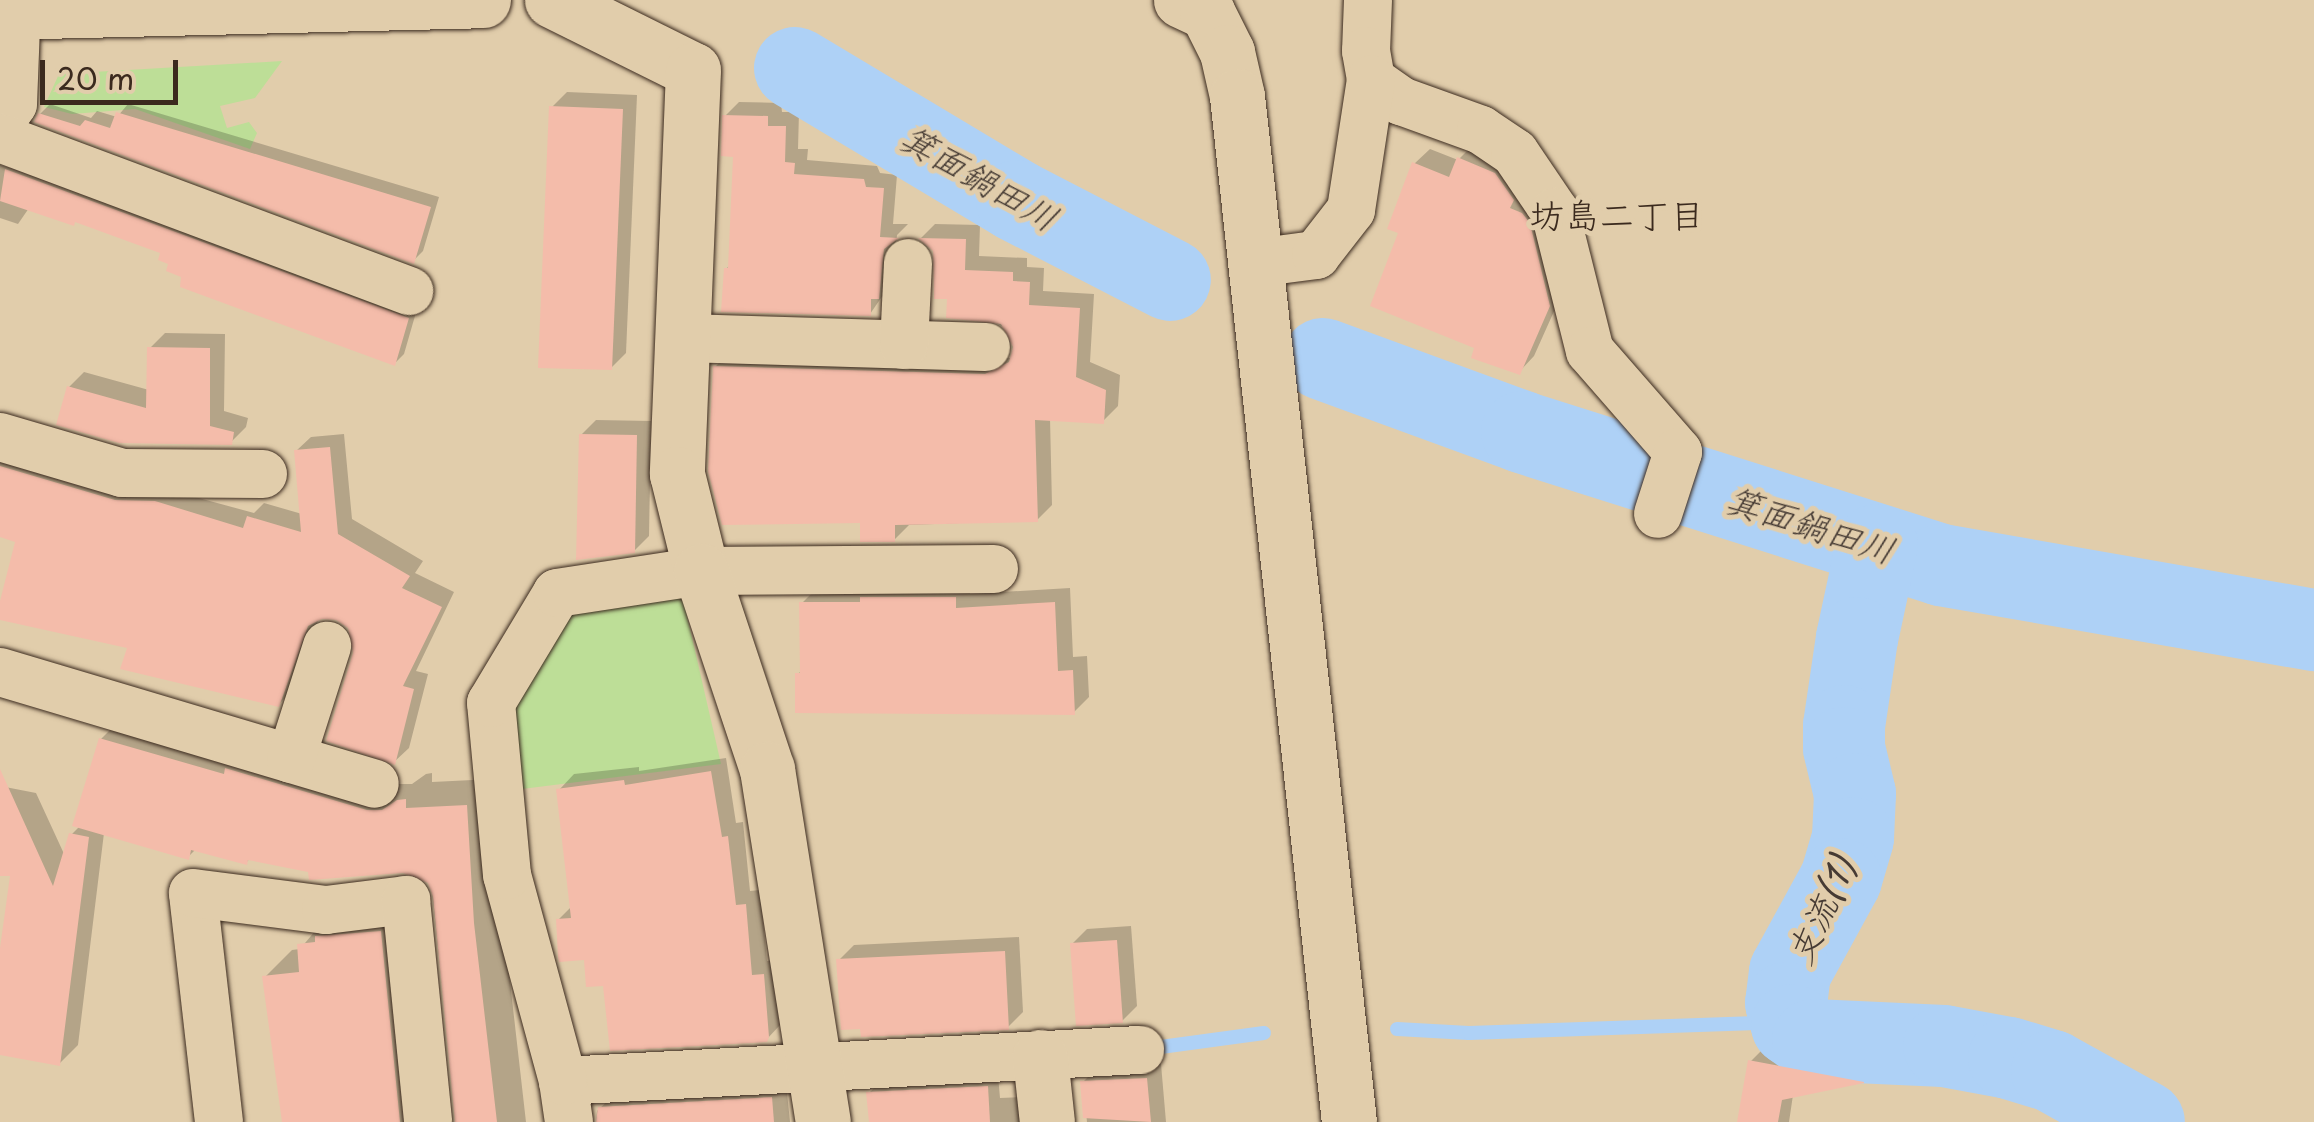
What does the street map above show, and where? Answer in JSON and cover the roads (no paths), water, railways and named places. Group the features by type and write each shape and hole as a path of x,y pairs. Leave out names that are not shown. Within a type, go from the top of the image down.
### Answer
{"street":[{"path":"0,123 13,104 11,8 483,0"},
{"path":"552,0 693,70 677,474 701,570 767,769 818,1066 823,1122"},
{"path":"1181,0 1206,12 1227,52 1237,96 1349,1122"},
{"path":"1256,263 1316,254 1351,210 1372,80 1366,51 1368,0"},
{"path":"1372,80 1401,101 1481,130 1515,154 1555,212 1590,351 1678,452 1665,492"},
{"path":"0,138 409,290"},
{"path":"904,345 908,262"},
{"path":"682,338 986,347"},
{"path":"0,437 122,473 263,474"},
{"path":"994,569 701,570 557,593 491,704 507,875 566,1102 818,1066 1140,1050"},
{"path":"292,759 327,646"},
{"path":"0,672 375,784"},
{"path":"219,1122 193,893 326,910 406,900 428,1122"},
{"path":"1040,1056 1047,1122"}],"waterway":[{"name":"箕面鍋田川","path":"795,68 1017,201 1170,280"},
{"name":"箕面鍋田川","path":"1323,359 1522,432 1941,565 2314,630"},
{"name":"支流(1)","path":"1877,545 1844,726 1844,748 1855,794 1853,838 1841,879 1790,972 1786,1003 1792,1025 1813,1040 1944,1046 2009,1058 2052,1071 2144,1122"},
{"path":"1397,1029 1469,1033 1750,1023"},
{"path":"1146,1049 1264,1033"}],"district":[{"name":"坊島二丁目","path":"1617,214"}]}
